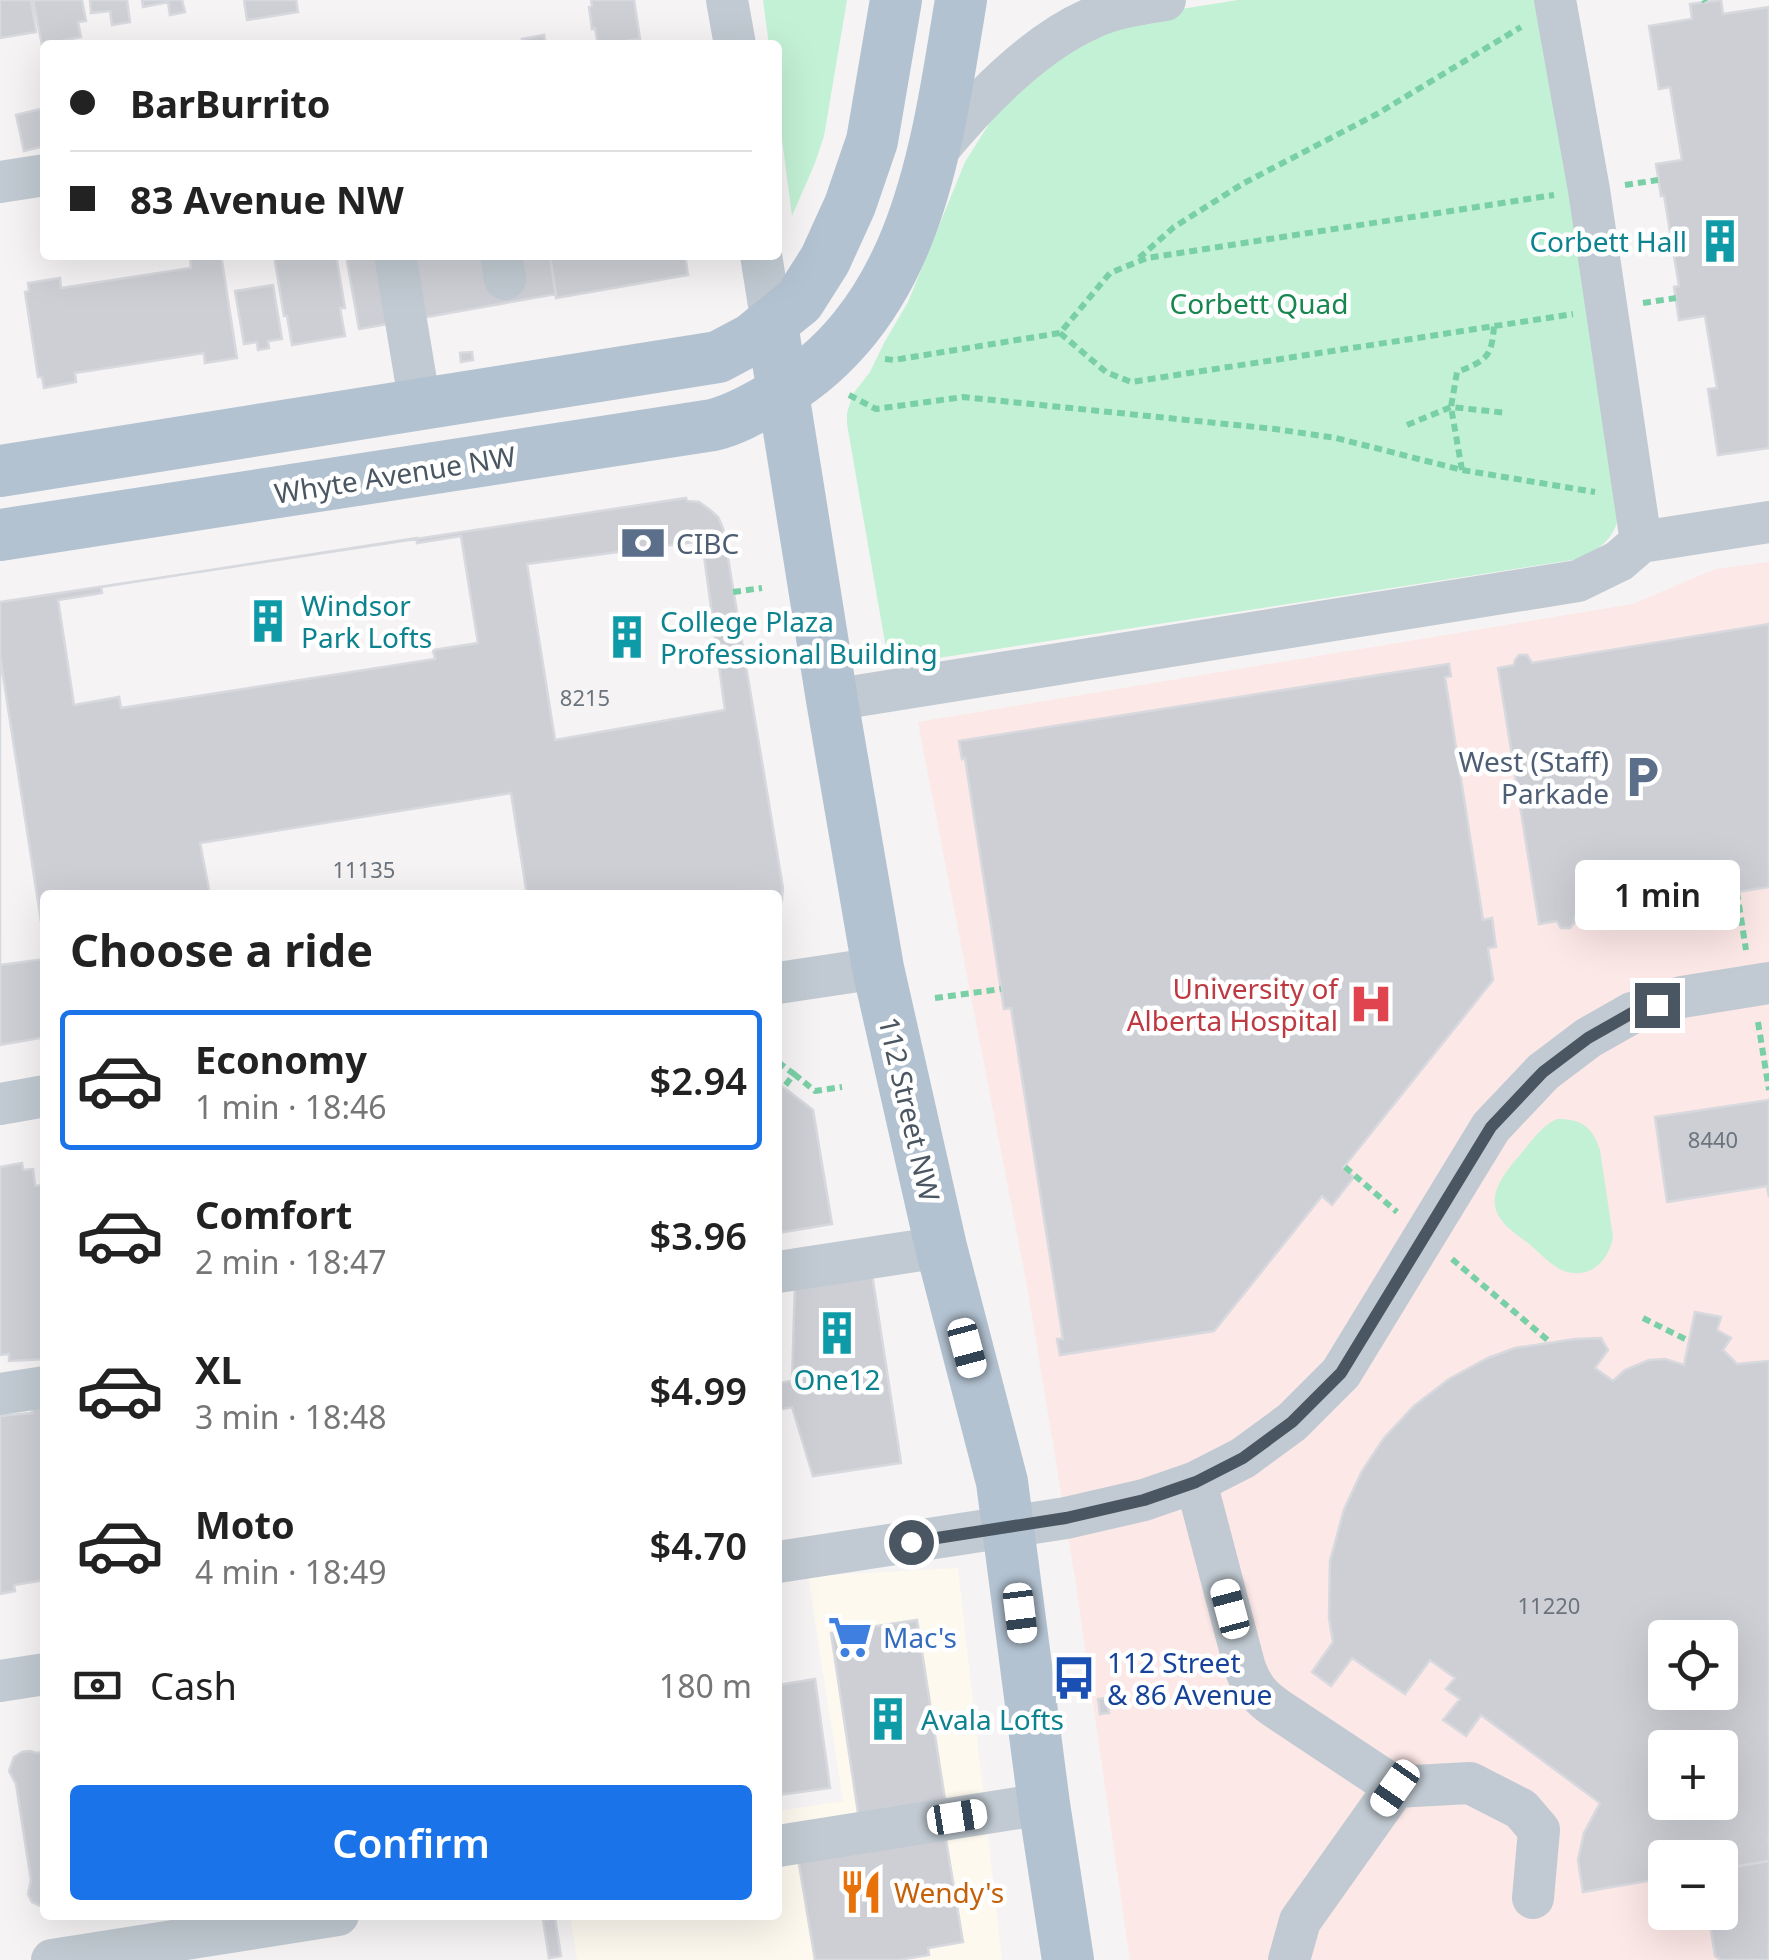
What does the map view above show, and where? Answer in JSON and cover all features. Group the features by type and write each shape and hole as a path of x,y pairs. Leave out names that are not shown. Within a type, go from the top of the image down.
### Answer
{"main road":[{"path":"0,471 718,357 772,324 799,301 815,279 850,204 872,141 896,0"},
{"name":"Whyte Avenue NW","path":"0,535 713,426 750,411 813,372 851,336 887,283 917,213 933,156 962,0"},
{"name":"112 Street NW","path":"772,324 878,968 941,1247 1002,1482 1068,1960"}],"street":[{"path":"727,0 733,40"},
{"path":"933,156 985,96 1058,38 1090,18 1165,0"},
{"path":"1555,3 1589,190 1641,542"},
{"path":"0,182 40,176"},
{"path":"396,260 420,404"},
{"name":"112 Street NW","path":"762,260 772,324"},
{"path":"832,700 1578,581 1619,561 1641,542 1769,522"},
{"path":"782,982 878,968"},
{"path":"782,1561 1066,1518 1144,1500 1196,1482 1243,1458 1280,1431 1341,1373 1491,1127 1543,1072 1588,1038 1632,1013 1682,997 1769,982"},
{"path":"0,1104 40,1097"},
{"path":"782,1271 941,1247"},
{"path":"0,1394 40,1388"},
{"path":"1196,1482 1246,1668 1256,1690 1276,1708 1395,1788 1470,1784 1521,1809 1538,1830 1534,1898"},
{"path":"0,1681 40,1675"},
{"path":"1289,1960 1300,1921 1395,1788"},
{"path":"782,1845 1044,1804"},
{"path":"52,1960 306,1920"}],"path":[{"path":"1134,264 1174,228 1244,183 1378,114 1555,3"},
{"path":"1614,186 1658,180"},
{"path":"876,357 894,360 1060,333 1110,273 1148,258 1570,193"},
{"path":"1633,304 1676,298"},
{"path":"1060,333 1106,372 1131,382 1586,312"},
{"path":"1462,470 1452,408 1458,372 1481,364 1492,348 1494,326"},
{"path":"848,394 876,409 963,398 1276,429 1336,438 1462,470 1634,497"},
{"path":"1407,425 1452,408 1508,413"},
{"path":"733,592 762,588"},
{"path":"935,998 1001,989"},
{"path":"782,1065 816,1091 842,1087"},
{"path":"784,1087 794,1074"},
{"path":"1643,1318 1689,1341"}],"shaded area":[{"name":"University of Alberta Hospital","path":"1769,562 1769,1960 1130,1960 1076,1584 1027,1285 918,722 1633,604 1715,569"},
{"path":"958,1568 1002,1960 577,1960 571,1920 782,1920 782,1810 843,1801 808,1576"}],"green space":[{"path":"763,0 847,0 824,136 792,216 782,140 782,40 768,40"},
{"name":"Corbett Quad","path":"1238,0 1540,0 1619,516 1613,531 1599,547 1579,559 898,663 887,654 847,413 853,394 870,372 908,302 965,162 1014,94 1085,41 1156,13"},
{"path":"1557,1119 1573,1120 1584,1126 1600,1150 1613,1237 1603,1260 1582,1273 1555,1266 1509,1229 1496,1210 1495,1195 1505,1174 1536,1135"}],"building":[{"path":"0,0 31,0 36,32 0,38"},
{"path":"33,0 82,0 86,21 78,22 81,37 41,40"},
{"path":"90,0 127,0 130,22 112,25 110,11 91,13"},
{"path":"142,0 182,0 185,12 170,15 168,2 143,7"},
{"path":"244,0 296,0 298,12 247,20"},
{"path":"591,0 634,0 640,39 597,40 595,28 592,29"},
{"name":"Corbett Hall","path":"1721,0 1723,14 1769,7 1769,448 1718,455 1708,389 1717,388 1705,316 1679,320 1674,287 1679,286 1656,164 1682,160 1670,87 1659,89 1649,26 1692,19 1690,4"},
{"path":"544,35 545,40 522,40"},
{"path":"40,109 40,147 24,151 16,115"},
{"path":"190,260 222,260 237,358 205,363 204,353 75,373 76,382 44,388 42,377 38,377 25,292 29,291 28,283 60,278 61,288 191,268"},
{"path":"275,260 337,260 345,336 292,345"},
{"path":"347,260 551,260 556,294 359,329"},
{"path":"551,260 686,260 688,275 556,298"},
{"path":"273,285 282,339 268,341 269,348 258,350 257,342 244,344 235,291"},
{"path":"472,352 473,360 461,362 460,353"},
{"path":"686,498 699,502 718,517 723,528 783,888 782,900 782,890 40,890 40,1038 0,1045 0,602"},
{"name":"Windsor Park Lofts","path":"461,536 478,643 433,650 435,659 121,708 119,697 74,705 58,600 102,593 101,587 417,538 417,543"},
{"name":"College Plaza Professional Building","path":"702,541 725,710 555,740 527,564"},
{"name":"West (Staff) Parkade","path":"1769,624 1769,887 1575,917 1570,928 1561,928 1557,921 1539,924 1498,668 1514,665 1519,655 1527,655 1532,663"},
{"path":"0,656 40,915 40,960 0,965"},
{"path":"1449,664 1451,676 1445,677 1483,920 1492,918 1496,947 1488,948 1493,980 1343,1168 1354,1177 1332,1205 1322,1196 1214,1331 1060,1355 1057,1339 1063,1339 1011,1008 1004,1009 965,758 962,759 959,741"},
{"path":"511,793 526,890 209,890 200,843"},
{"path":"782,1086 813,1110 832,1224 782,1232"},
{"path":"1769,1100 1769,1197 1767,1186 1667,1202 1655,1117"},
{"path":"22,1163 23,1170 33,1169 35,1186 40,1186 40,1359 9,1361 9,1354 0,1355 0,1167"},
{"name":"One12","path":"872,1274 901,1463 813,1476 792,1407 782,1409 782,1382 792,1381 795,1286"},
{"path":"1695,1312 1721,1317 1717,1330 1731,1338 1723,1350 1737,1364 1769,1361 1769,1861 1738,1866 1738,1840 1648,1840 1648,1881 1583,1892 1578,1860 1584,1833 1600,1803 1481,1715 1466,1736 1443,1720 1460,1699 1446,1689 1455,1678 1430,1660 1405,1694 1352,1658 1331,1686 1312,1672 1333,1642 1329,1618 1330,1561 1344,1510 1362,1471 1384,1438 1414,1406 1449,1379 1515,1348 1601,1338 1608,1350 1595,1368 1613,1381 1625,1370 1649,1360 1665,1359 1684,1365"},
{"path":"40,1408 40,1581 14,1585 15,1591 0,1594 0,1416 32,1413 32,1409"},
{"name":"Avala Lofts","path":"917,1620 946,1806 859,1819 831,1633"},
{"path":"815,1679 830,1788 782,1794 782,1684"},
{"path":"1107,1698 1109,1713 1100,1714 1098,1699"},
{"path":"22,1752 40,1753 40,1906 28,1894 31,1880 16,1784 9,1771 14,1757"},
{"path":"945,1834 963,1942 928,1948 929,1955 898,1960 815,1960 798,1858"},
{"path":"1769,1861 1769,1960 1721,1960 1715,1956 1711,1930 1738,1930 1738,1866"},
{"path":"543,1920 555,1920 561,1956 549,1958"}],"place":[{"name":"Corbett Hall","path":"1720,241"},
{"name":"CIBC","path":"643,543"},
{"name":"Windsor Park Lofts","path":"268,621"},
{"name":"College Plaza Professional Building","path":"627,637"},
{"name":"West (Staff) Parkade","path":"1642,777"},
{"name":"University of Alberta Hospital","path":"1371,1004"},
{"name":"One12","path":"837,1333"},
{"name":"Mac's","path":"850,1637"},
{"name":"112 Street & 86 Avenue","path":"1074,1678"},
{"name":"Avala Lofts","path":"888,1719"},
{"name":"Wendy's","path":"861,1892"}],"route":[{"path":"911,1542 1066,1518 1144,1500 1196,1482 1243,1458 1292,1422 1341,1373 1491,1127 1543,1072 1588,1038 1632,1013 1657,1005"}]}
